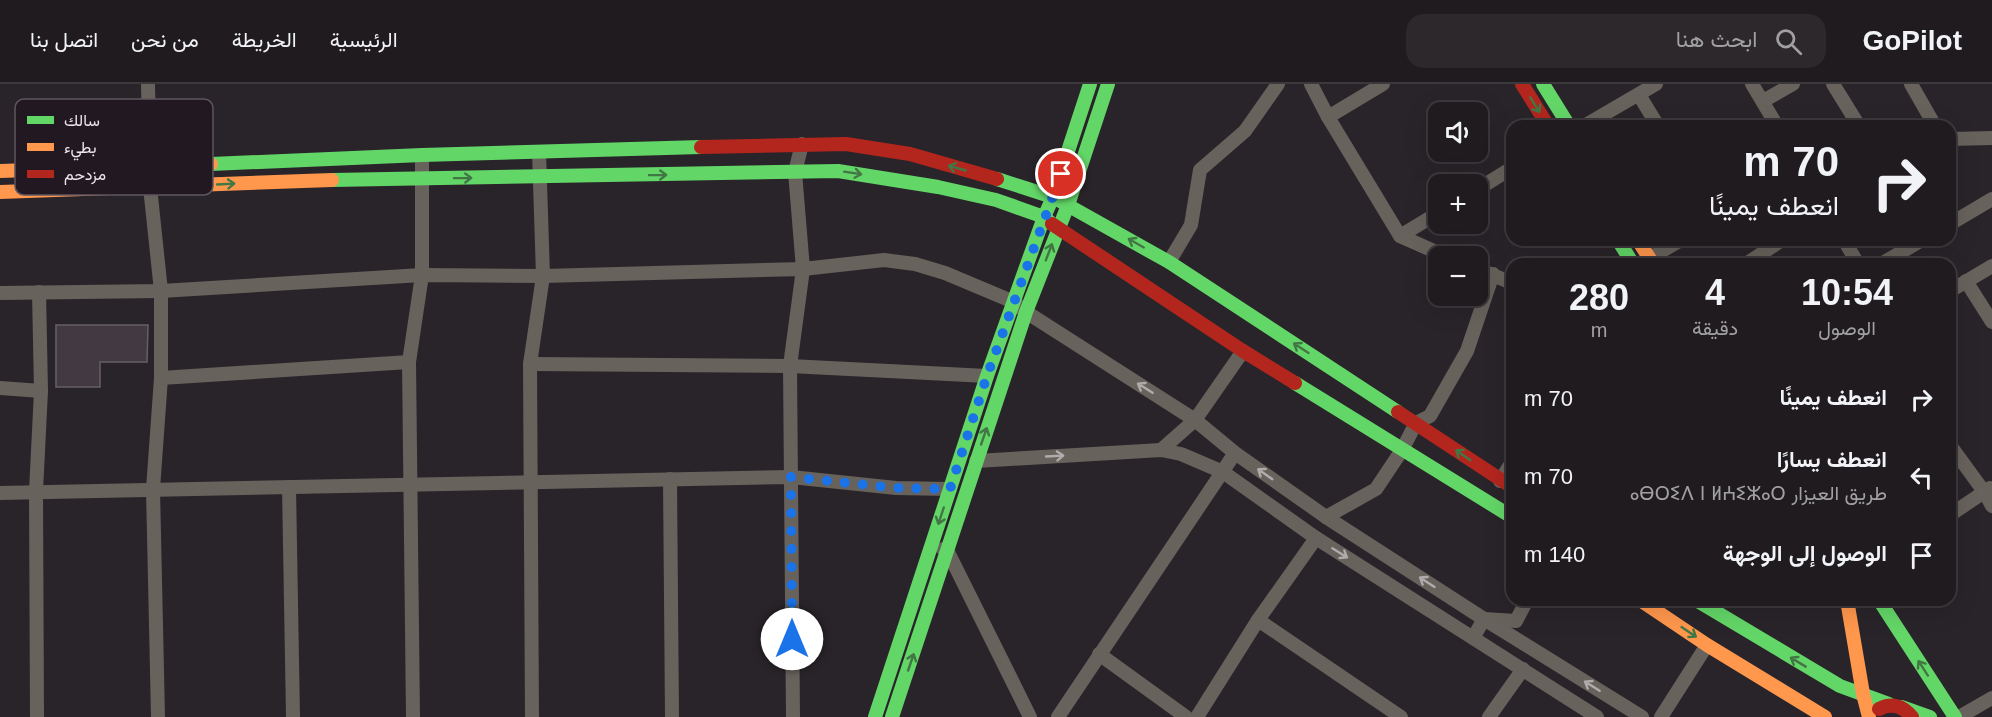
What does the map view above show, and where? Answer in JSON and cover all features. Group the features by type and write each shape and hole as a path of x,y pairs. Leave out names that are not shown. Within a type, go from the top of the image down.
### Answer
{"main road":[{"path":"875,717 987,376 1053,197 1090,84"},
{"path":"892,717 1026,312 1068,205 1108,84"},
{"path":"1522,84 1544,120"},
{"path":"1543,84 1565,120"},
{"path":"213,164 422,154 802,144 846,144 910,154 1053,197 1068,205 1169,262 1506,484"},
{"path":"0,171 15,170"},
{"path":"213,184 838,171 938,187 996,200 1044,217 1058,229 1243,351 1506,513"},
{"path":"0,192 15,192"},
{"path":"1649,606 1707,645 1825,717"},
{"path":"1706,606 1840,686 1901,710 1930,717"},
{"path":"1849,606 1863,694 1870,717 1876,711 1901,710"},
{"path":"1883,606 1957,717"},
{"path":"1823,677 1841,676 1850,670 1856,661 1857,650"}],"street":[{"path":"148,84 148,99"},
{"path":"1169,262 1191,225 1200,170 1245,131 1278,84"},
{"path":"1311,84 1328,117 1400,236 1428,248"},
{"path":"1328,117 1383,84"},
{"path":"1595,120 1656,84"},
{"path":"1752,84 1774,120"},
{"path":"1762,101 1793,84"},
{"path":"1833,84 1854,120"},
{"path":"1911,84 1932,120"},
{"path":"1639,95 1654,120"},
{"path":"1956,139 1992,138"},
{"path":"793,717 790,366 803,269 795,172 802,144"},
{"path":"532,717 530,364 543,276 539,152"},
{"path":"413,717 409,362 422,275 422,154"},
{"path":"1488,183 1506,172"},
{"path":"151,195 161,291 161,378 153,489 158,717"},
{"path":"1956,220 1992,199"},
{"path":"1400,236 1428,219"},
{"path":"1655,258 1672,246"},
{"path":"1755,258 1773,246"},
{"path":"1891,258 1912,246"},
{"path":"0,293 161,291 422,275 543,276 803,269 884,260 915,264 945,273 1014,302 1026,312 1195,420 1235,453 1326,517 1642,717"},
{"path":"1956,287 1992,266"},
{"path":"1488,272 1506,281"},
{"path":"1326,517 1376,489 1402,450 1416,423 1430,416 1467,351 1493,274"},
{"path":"1966,281 1992,322"},
{"path":"37,717 36,492 41,391 39,292"},
{"path":"1161,450 1195,420 1243,351"},
{"path":"161,378 409,362"},
{"path":"530,364 790,366 987,376"},
{"path":"0,388 41,391"},
{"path":"976,461 1161,450 1181,454 1223,472 1316,538 1597,717"},
{"path":"1058,717 1235,453"},
{"path":"1956,453 1988,490 1992,506"},
{"path":"0,493 791,477 896,488 950,489"},
{"path":"670,479 672,717"},
{"path":"289,487 294,717"},
{"path":"1956,511 1988,490"},
{"path":"1197,717 1258,621 1316,538"},
{"path":"933,543 948,552 1030,717"},
{"path":"1484,619 1516,621 1524,606"},
{"path":"1473,638 1484,619"},
{"path":"1258,621 1401,717"},
{"path":"1661,717 1707,645"},
{"path":"1099,654 1186,717"},
{"path":"1489,717 1522,669"},
{"path":"1957,717 1992,698"}],"building":[{"path":"56,325 148,325 147,362 100,362 100,387 56,387"}],"traffic: fast":[{"path":"875,717 987,376 1053,197 1090,84"},
{"path":"892,717 1026,312 1068,205 1108,84"},
{"path":"1543,84 1565,120"},
{"path":"213,164 701,147"},
{"path":"332,180 838,171 938,187 996,200 1044,217 1052,224"},
{"path":"997,179 1053,197 1169,262 1398,412"},
{"path":"1622,246 1629,258"},
{"path":"1295,383 1506,513"},
{"path":"1706,606 1840,686 1889,704"},
{"path":"1883,606 1955,717"},
{"path":"1902,707 1930,717"}],"traffic: slow":[{"path":"0,171 15,171"},
{"path":"213,184 332,180"},
{"path":"0,192 15,191"},
{"path":"1642,246 1649,258"},
{"path":"1649,606 1707,645 1825,717"},
{"path":"1848,606 1869,717"}],"traffic: jam":[{"path":"1522,84 1544,120"},
{"path":"701,147 846,144 910,154 997,179"},
{"path":"1052,224 1295,383"},
{"path":"1398,412 1506,483"},
{"path":"1879,709 1897,706 1912,717"}],"route":[{"path":"792,639 791,477 896,488 950,489 987,376 1061,174"}]}
